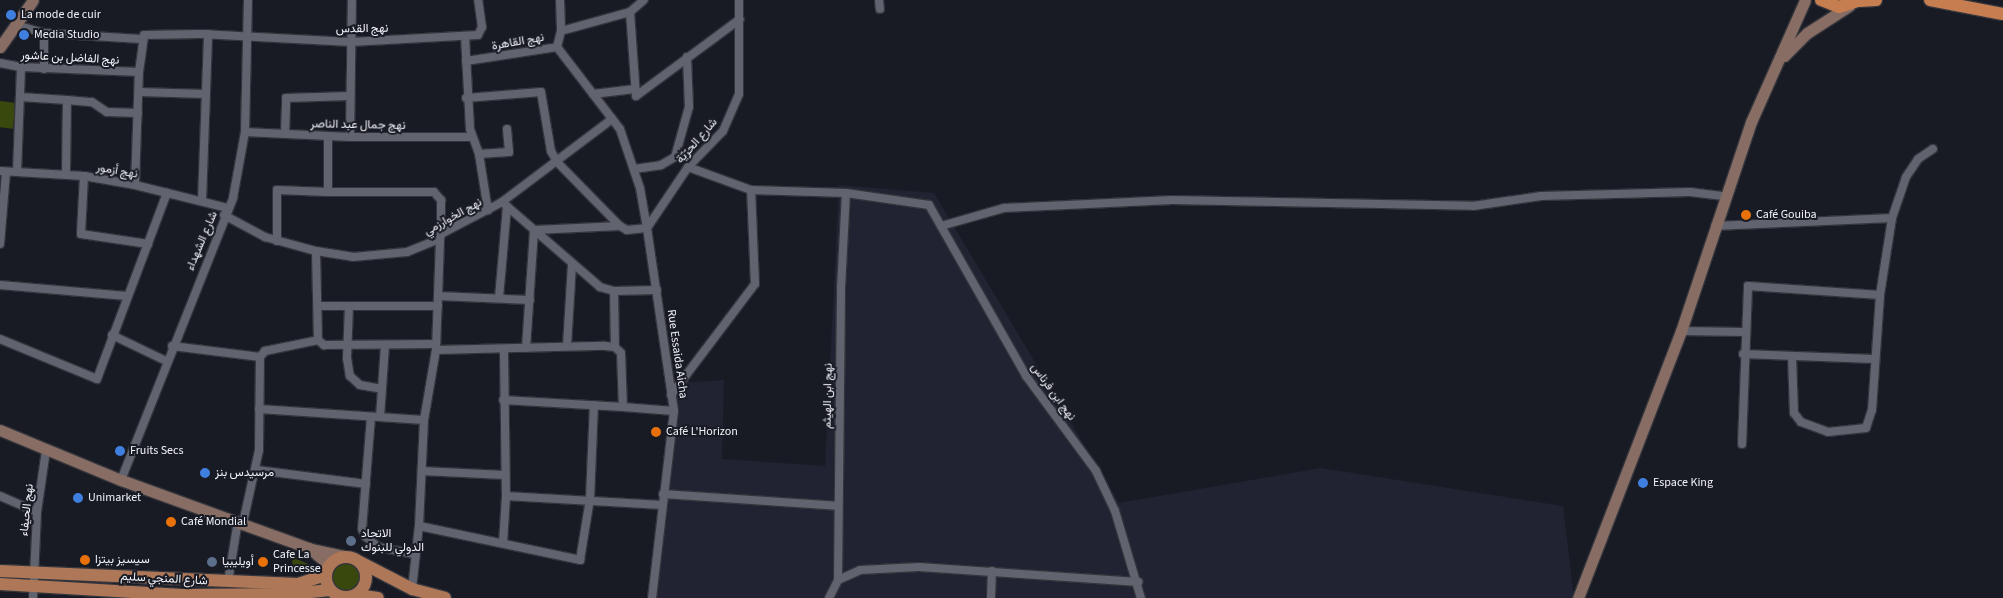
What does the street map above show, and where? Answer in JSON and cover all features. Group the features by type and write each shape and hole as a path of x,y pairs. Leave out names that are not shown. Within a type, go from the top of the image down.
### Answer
{"highway":[{"path":"1822,0 1839,7 1876,0"},
{"path":"1930,0 2003,14"}],"main road":[{"path":"1578,598 1681,331 1724,196 1751,122 1805,0"},
{"path":"0,47 4,36 16,25 28,2"},
{"path":"1779,61 1808,33 1856,3"},
{"path":"0,430 120,480 309,548 353,559 412,589 445,598"},
{"path":"309,548 327,563 330,590 342,597 357,595 378,598"},
{"path":"327,572 336,560 353,559"},
{"path":"353,559 366,574 366,582 357,595"},
{"name":"شارع المنجي سليم","path":"0,571 33,585 180,581 298,584 327,572"},
{"name":"شارع المنجي سليم","path":"0,584 179,597 292,596 330,590"}],"street":[{"name":"شارع الشهداء","path":"120,480 226,212 241,163 245,132 248,0"},
{"path":"350,137 352,0"},
{"name":"نهج القدس","path":"16,25 44,34 142,39 150,33 208,34 351,42 465,36 478,34 482,27 478,0"},
{"path":"560,0 560,31"},
{"name":"شارع الحرّيّة","path":"647,228 688,168 723,131 734,109 738,94 739,0"},
{"path":"879,0 880,9"},
{"name":"نهج القاهرة","path":"466,61 557,47 560,31 630,12 641,1"},
{"path":"630,12 636,92"},
{"path":"593,94 636,92 740,19"},
{"path":"44,34 44,69"},
{"path":"202,201 208,34"},
{"path":"465,36 466,98 471,137 479,154 488,210"},
{"path":"135,185 142,39"},
{"name":"Rue Essaida Aicha","path":"557,47 620,129 634,169 647,228 674,411 652,598"},
{"path":"634,169 661,165 675,158 689,107 687,57"},
{"name":"نهج الفاضل بن عاشور","path":"0,63 44,69 139,72"},
{"path":"16,172 21,67"},
{"path":"140,92 206,94"},
{"path":"466,98 541,92 551,150 557,162 620,226 627,230 647,228"},
{"path":"285,134 286,98 350,96"},
{"path":"20,97 92,102 107,112 138,113"},
{"path":"66,175 67,100"},
{"name":"نهج الخوارزمي","path":"226,212 277,241 316,251 353,257 390,256 440,237 488,210 504,204 612,119"},
{"path":"479,154 509,152 507,129"},
{"name":"نهج جمال عبد الناصر","path":"245,132 350,137 471,137"},
{"path":"328,136 328,192"},
{"path":"1792,356 1794,413 1811,428 1828,432 1866,428 1872,410 1874,358 1880,295 1892,218 1906,176 1918,159 1933,149"},
{"path":"688,168 751,190 846,193"},
{"path":"0,244 3,172"},
{"name":"نهج أزمور","path":"3,172 84,176 135,185 202,201 226,212"},
{"path":"84,176 81,234 148,244"},
{"path":"277,241 277,190 434,192 441,200 436,347 424,420 419,526 412,589"},
{"path":"671,395 755,284 751,190"},
{"path":"0,339 94,380 99,377 112,335 167,192"},
{"path":"941,226 1004,208 1172,200 1473,206 1541,196 1690,192 1724,196"},
{"name":"نهج ابن فرناس","path":"846,193 929,205 1026,376 1096,471 1115,511 1138,582 1141,598"},
{"name":"نهج ابن الهيثم","path":"829,598 838,580 838,506 846,193"},
{"path":"504,204 593,283 614,291 657,290"},
{"path":"499,298 504,204"},
{"path":"1715,226 1892,218"},
{"path":"534,230 620,226"},
{"path":"526,348 534,230"},
{"path":"316,251 318,340"},
{"path":"567,346 572,264"},
{"path":"0,285 127,296"},
{"path":"1742,444 1746,293 1751,285 1880,295"},
{"path":"614,291 615,348"},
{"path":"438,296 530,300"},
{"path":"318,306 438,306"},
{"path":"349,306 347,358 353,381 382,389"},
{"path":"1681,331 1744,332"},
{"path":"112,335 166,361"},
{"path":"318,340 324,345 348,346 504,349 567,346 615,348 621,353 623,407"},
{"path":"228,582 240,522 257,470 260,357 265,351 318,340"},
{"path":"172,346 260,357"},
{"path":"385,346 382,389 375,417 362,529 365,536 378,547 416,554"},
{"path":"503,543 506,496 504,475 504,349"},
{"path":"1743,354 1874,358"},
{"path":"503,400 674,411"},
{"path":"419,526 580,560 590,499 594,405"},
{"path":"260,409 424,420"},
{"name":"نهج الحيفاء","path":"33,585 37,512 46,450"},
{"path":"257,470 366,484"},
{"path":"422,471 504,475"},
{"path":"663,494 838,506"},
{"path":"0,496 37,512"},
{"path":"506,496 590,499 662,505"},
{"path":"838,580 860,570 919,566 1138,582"},
{"path":"991,598 992,571"},
{"path":"179,597 180,581"}],"shaded area":[{"path":"839,185 934,193 1119,503 1321,468 1563,506 1574,598 651,598 676,383 724,380 722,459 825,466"}],"green space":[{"path":"0,101 16,103 13,129 0,127"},
{"path":"292,557 313,566 314,571 293,573"},
{"path":"345,563 356,567 360,578 356,589 345,593 334,589 330,578 334,567"}],"place":[{"name":"La mode de cuir","path":"11,15"},
{"name":"Media Studio","path":"24,35"},
{"name":"Café Gouiba","path":"1746,215"},
{"name":"Café L'Horizon","path":"656,432"},
{"name":"Fruits Secs","path":"120,451"},
{"name":"مرسيدس بنز","path":"205,473"},
{"name":"Espace King","path":"1643,483"},
{"name":"Unimarket","path":"78,498"},
{"name":"Café Mondial","path":"171,522"},
{"name":"الاتحاد الدولي للبنوك","path":"351,541"},
{"name":"سيسيز بيتزا","path":"85,560"},
{"name":"أويليبيا","path":"212,562"},
{"name":"Cafe La Princesse","path":"263,562"}]}
